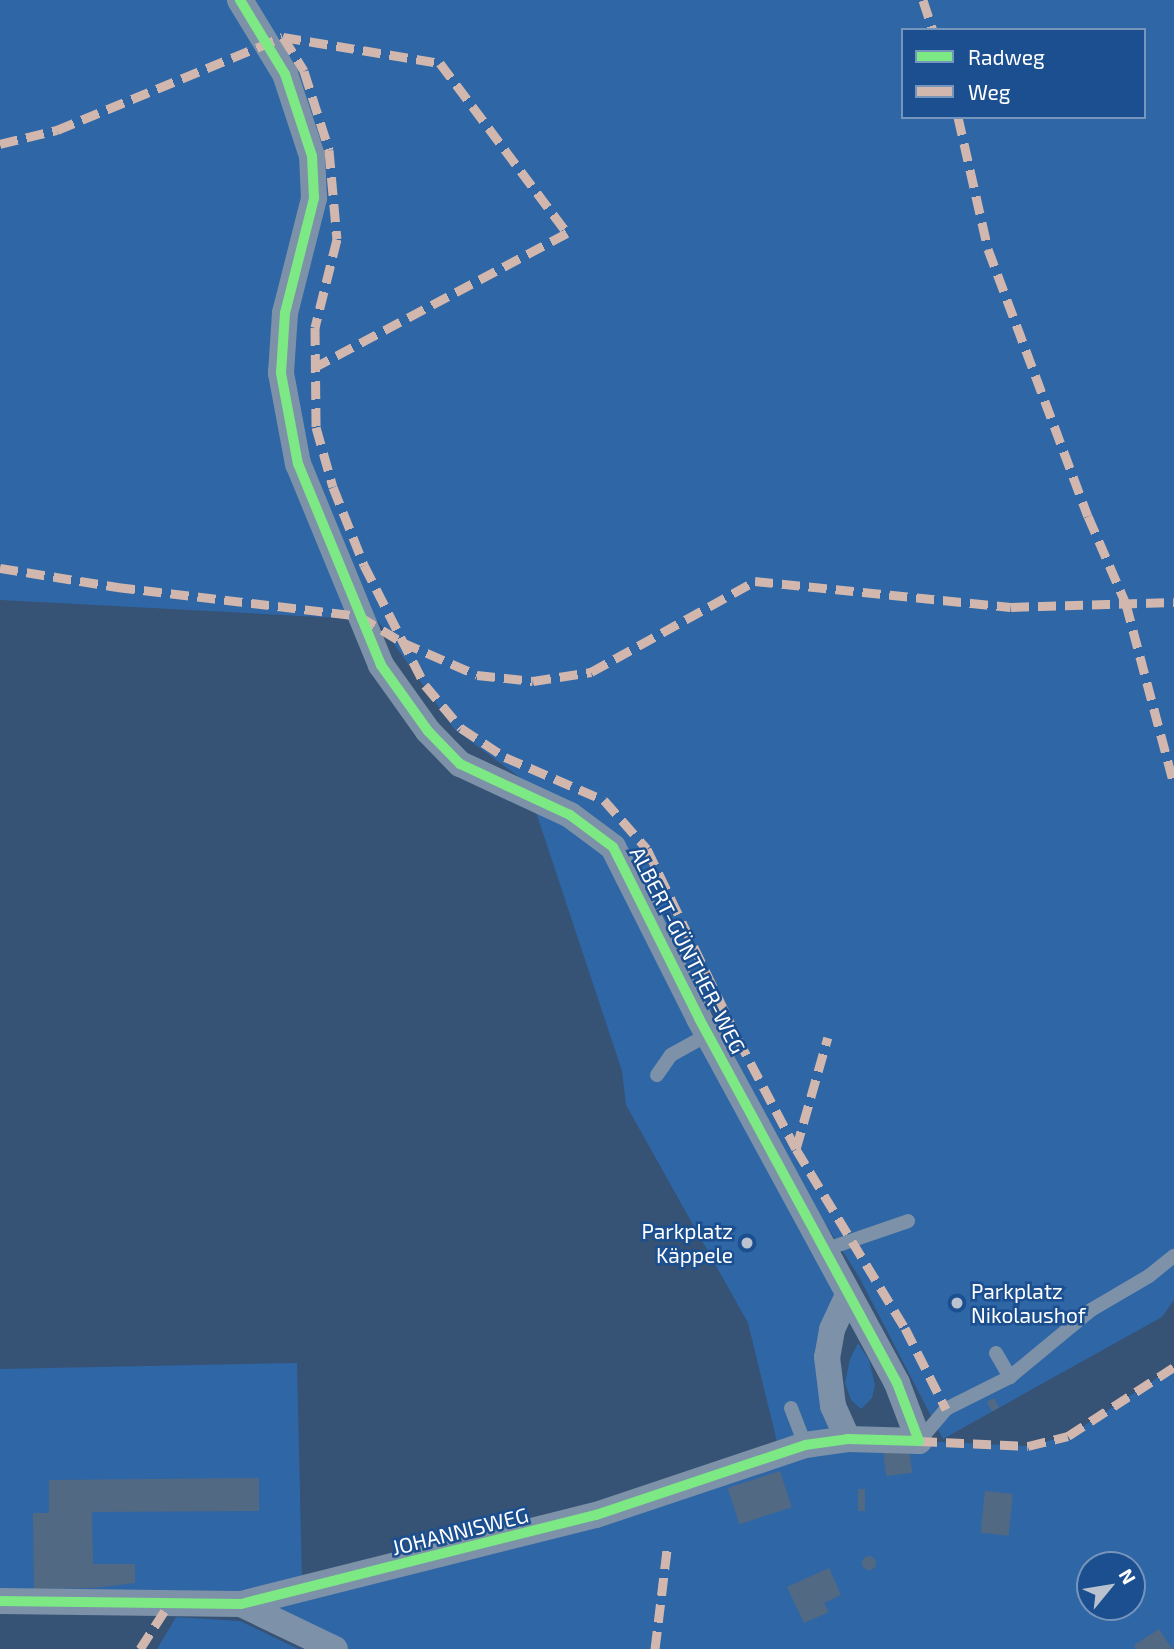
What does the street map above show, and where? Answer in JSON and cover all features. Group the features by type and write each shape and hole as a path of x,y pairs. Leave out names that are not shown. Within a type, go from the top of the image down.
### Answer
{"street":[{"name":"ALBERT-GÜNTHER-WEG","path":"240,0 285,74 312,156 314,198 285,313 281,373 298,464 376,653 428,731 460,764 570,816 613,847 709,1034 897,1383 919,1441"},
{"path":"848,1295 832,1330 827,1373 833,1406 848,1438"},
{"name":"JOHANNISWEG","path":"0,1601 242,1604 596,1515 805,1445 848,1438 919,1441"},
{"path":"242,1604 335,1649"}],"lane":[{"path":"657,1074 671,1055 709,1034"},
{"path":"824,1250 908,1221"},
{"path":"919,1441 946,1409 1010,1377 1091,1310 1149,1276 1174,1256"},
{"path":"996,1353 1010,1377"},
{"path":"791,1408 805,1445"}],"shaded area":[{"path":"0,0 1174,0 1174,1300 1162,1317 943,1439 859,1277 785,1160 712,1010 699,1018 841,1306 839,1423 919,1441 1028,1446 1068,1436 1174,1367 1174,1649 335,1649 241,1604 0,1601 0,1369 297,1363 302,1579 591,1504 777,1442 748,1323 626,1105 622,1071 526,782 454,729 377,620 0,600"},
{"path":"858,1343 869,1360 875,1385 872,1398 861,1409 851,1400 845,1383 850,1359"},
{"path":"176,1617 240,1621 298,1649 157,1649"}],"building":[{"path":"994,1398 999,1408 992,1411 987,1402"},
{"path":"909,1447 912,1473 886,1476 883,1450"},
{"path":"780,1471 792,1507 739,1524 728,1488"},
{"path":"259,1478 259,1511 92,1512 93,1564 135,1564 135,1583 93,1588 34,1589 33,1513 49,1513 49,1480"},
{"path":"858,1489 865,1489 865,1511 858,1511"},
{"path":"985,1491 1013,1494 1008,1536 981,1533"},
{"path":"869,1556 874,1558 874,1568 869,1570 864,1568 862,1563 864,1558"},
{"path":"829,1568 841,1595 824,1603 829,1612 804,1623 787,1587"},
{"path":"1159,1629 1172,1649 1136,1649 1134,1645"}],"marked path":[{"path":"923,0 932,28"},
{"path":"283,37 304,71 329,150 337,239 315,327 316,427 333,487 364,565 425,685 461,728 505,757 604,800 647,849 738,1039 796,1149 905,1328 946,1409"},
{"path":"0,144 57,130 283,37 440,63 567,233 317,366"},
{"path":"958,119 988,249 1088,516 1126,604 1174,785"},
{"path":"0,568 117,587 359,616 402,642 477,675 533,681 591,672 755,581 1011,607 1174,602"},
{"path":"796,1149 828,1037"},
{"path":"919,1441 1028,1446 1068,1436 1174,1367"},
{"path":"655,1649 667,1550"},
{"path":"140,1649 169,1604"}],"cycle path":[{"path":"0,1601 241,1604 596,1515 805,1445 848,1439 919,1441 897,1383 699,1018 613,847 570,815 460,764 428,731 381,665 298,464 281,373 285,313 314,198 312,156 285,74 240,0"}],"place":[{"name":"Parkplatz Käppele","path":"747,1243"},
{"name":"Parkplatz Nikolaushof","path":"957,1303"}]}
